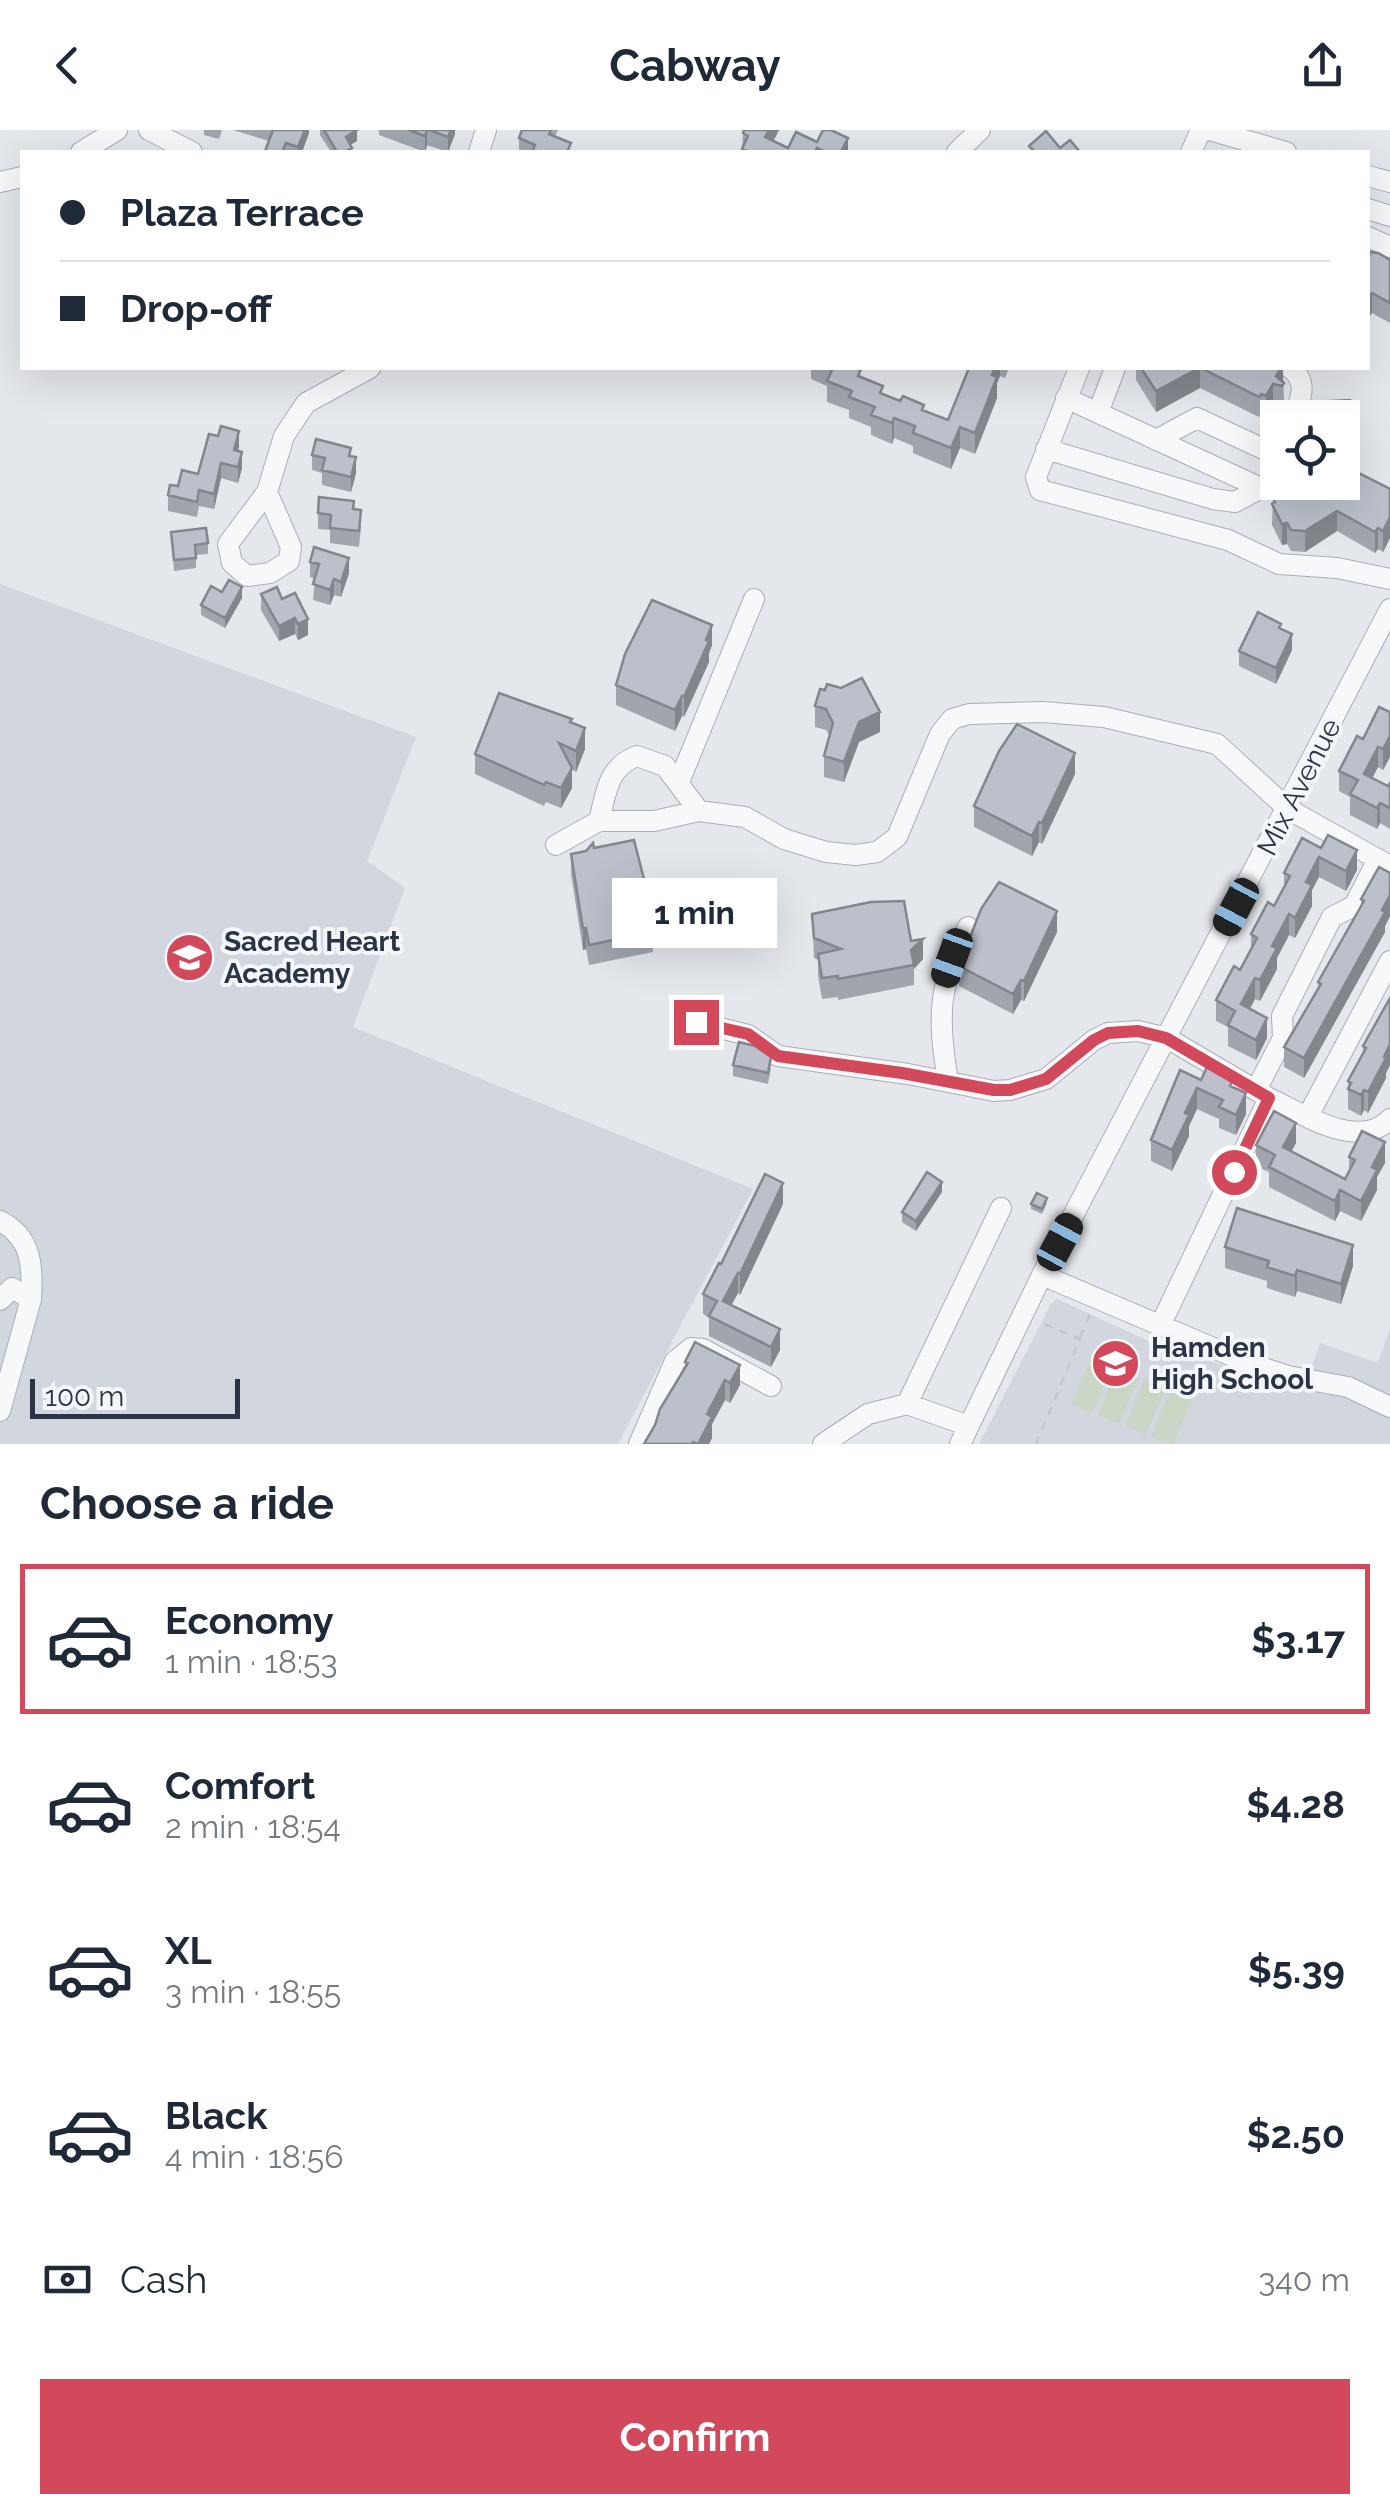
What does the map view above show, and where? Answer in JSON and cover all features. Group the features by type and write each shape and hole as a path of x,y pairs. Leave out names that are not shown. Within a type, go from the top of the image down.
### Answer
{"street":[{"path":"84,150 118,130"},
{"path":"150,130 188,150"},
{"path":"958,150 980,130"},
{"path":"1209,130 1279,150"},
{"path":"267,492 284,436 306,403 366,370"},
{"path":"1078,370 1036,477 1040,490 1228,540 1279,564 1323,566 1390,579"},
{"path":"1098,413 1114,370"},
{"path":"1292,370 1301,380 1298,400"},
{"path":"1066,398 1260,487"},
{"path":"1156,440 1197,418 1260,448"},
{"path":"1046,450 1213,499 1234,502 1260,489"},
{"path":"1204,534 1221,470"},
{"path":"1358,573 1390,606"},
{"path":"678,782 754,599"},
{"name":"Mix Avenue","path":"964,1435 1166,1038 1288,809 1382,644 1390,606"},
{"path":"556,845 599,821 654,821 700,811 745,817 784,839 826,852 878,852 896,836 946,726 962,715 1018,712 1104,718 1216,744 1288,809 1384,862 1354,906 1332,916 1282,1016 1282,1038 1263,1094 1160,1326"},
{"path":"599,821 610,776 622,761 637,756 665,766 700,811"},
{"path":"948,1081 941,1028 943,983 968,927"},
{"path":"1308,1116 1390,960"},
{"path":"696,1022 748,1034 778,1056 1010,1090 1046,1079 1108,1033 1138,1031 1166,1038 1263,1094 1335,1128 1358,1132 1384,1125 1390,1119"},
{"path":"907,1404 1001,1208"},
{"path":"0,1221 13,1228 27,1247 32,1277 31,1299 0,1411"},
{"path":"1042,1276 1252,1364 1288,1376 1348,1387 1390,1407"},
{"path":"0,1300 12,1288 31,1299"},
{"path":"642,1436 675,1361 691,1348 703,1348 771,1386"},
{"path":"823,1444 868,1414 907,1404 964,1435"}],"path":[{"path":"1036,1444 1097,1300"},
{"path":"1039,1322 1080,1338"}],"shaded area":[{"name":"Sacred Heart Academy","path":"0,584 416,737 367,861 405,888 353,1027 753,1189 618,1444 0,1444"},
{"name":"Hamden High School","path":"1057,1299 1166,1349 1304,1387 1320,1343 1378,1363 1390,1328 1390,1444 979,1444"}],"green space":[{"path":"1091,1358 1112,1367 1093,1413 1071,1404"},
{"path":"1117,1369 1139,1378 1119,1424 1098,1415"},
{"path":"1144,1380 1165,1389 1146,1435 1125,1426"},
{"path":"1170,1391 1192,1400 1173,1444 1151,1437"}],"building":[{"path":"273,130 305,130 298,147 286,143 283,150 265,150"},
{"path":"324,130 357,130 346,137 352,148 336,150"},
{"path":"429,130 451,130 448,137"},
{"path":"522,130 551,130 549,134 571,143 568,150 533,150 535,145 519,138"},
{"path":"769,130 765,137 788,148 796,132 817,142 823,130 848,138 842,150 744,150 748,136 743,133"},
{"path":"1046,131 1060,148 1070,140 1078,150 1033,150 1029,146"},
{"path":"1370,252 1390,260 1390,303 1372,293 1370,296"},
{"path":"832,370 861,370 858,376 883,386 880,393 900,401 903,396 924,405 922,410 948,420 968,370 994,370 992,375 997,377 975,433 960,427 951,448 913,433 915,426 871,415 875,407 849,397 852,391 827,381"},
{"path":"1142,370 1195,370 1156,391"},
{"path":"1205,370 1280,370 1276,376 1284,383 1282,386 1273,384 1266,396 1259,397"},
{"path":"221,426 239,431 234,450 242,452 238,467 221,463 214,494 199,490 197,502 168,495 170,485 178,486 182,470 198,474 209,434 218,436"},
{"path":"316,439 351,448 349,456 356,457 351,477 322,470 325,458 312,455"},
{"path":"1360,474 1390,489 1390,517 1383,531 1378,528 1375,532 1337,511 1305,531 1291,530 1287,523 1282,524 1272,504 1360,500"},
{"path":"319,497 354,501 353,509 361,510 359,531 330,528 331,515 318,513"},
{"path":"206,528 208,543 195,545 196,558 174,560 171,532"},
{"path":"314,547 349,558 341,582 334,579 330,590 313,584 319,564 310,562"},
{"path":"229,580 242,587 225,618 201,605 211,586 222,592"},
{"path":"277,587 282,599 295,593 308,619 298,624 295,618 279,626 261,594"},
{"path":"652,600 712,625 706,640 709,641 675,710 616,685 625,654"},
{"path":"1258,612 1292,634 1276,668 1239,651"},
{"path":"862,678 880,712 859,722 844,762 824,756 833,723 826,709 815,706 820,689 825,690 827,684 841,688"},
{"path":"499,693 572,719 570,722 585,728 576,751 559,743 572,768 561,788 546,782 544,785 475,754"},
{"path":"1379,707 1390,712 1390,736 1383,749 1378,747 1364,774 1388,786 1390,783 1390,808 1380,803 1377,808 1350,794 1358,780 1339,771 1357,736 1363,739"},
{"path":"1017,724 1075,753 1032,836 974,806 999,751"},
{"path":"1328,835 1357,850 1346,871 1319,857 1306,882 1312,885 1295,918 1289,914 1260,980 1255,978 1241,1004 1267,1018 1256,1040 1228,1025 1235,1011 1216,1000 1234,966 1240,970 1257,938 1251,934 1268,902 1274,906 1290,876 1284,873 1302,838 1321,848"},
{"path":"634,840 653,915 653,932 589,945 571,854 586,851 593,843 594,848"},
{"path":"1379,867 1390,873 1390,895 1382,910 1385,912 1304,1058 1284,1047 1321,984 1318,982"},
{"path":"999,882 1057,911 1024,981 1013,994 959,966 981,909"},
{"path":"904,901 911,941 923,939 911,950 914,965 838,979 822,978 818,954 841,949 814,938 812,914 871,902"},
{"path":"1390,998 1390,1044 1386,1058 1368,1092 1364,1090 1361,1095 1348,1089 1348,1081"},
{"path":"739,1042 755,1046 771,1057 768,1073 733,1065"},
{"path":"1207,1067 1233,1080 1230,1086 1246,1093 1236,1115 1219,1107 1223,1100 1197,1088 1172,1150 1151,1140 1180,1070 1201,1080"},
{"path":"1274,1111 1296,1123 1283,1147 1345,1179 1355,1160 1349,1157 1362,1131 1385,1142 1372,1167 1377,1170 1361,1201 1340,1190 1335,1201 1269,1167 1275,1155 1256,1145"},
{"path":"927,1172 942,1182 916,1221 902,1212"},
{"path":"765,1174 783,1183 723,1301 780,1329 771,1347 709,1316 717,1301 703,1294"},
{"path":"1037,1193 1047,1198 1042,1209 1031,1204"},
{"path":"1237,1208 1353,1245 1341,1284 1297,1270 1295,1276 1267,1267 1269,1261 1225,1247"},
{"path":"695,1342 740,1365 730,1383 725,1380 707,1414 712,1417 698,1444 644,1444 688,1363 685,1362"}],"place":[{"name":"Sacred Heart Academy","path":"189,957"},
{"name":"Hamden High School","path":"1116,1363"}],"route":[{"path":"696,1022 748,1034 778,1056 994,1090 1010,1090 1046,1079 1108,1033 1138,1031 1166,1038 1269,1098 1234,1172"}]}
